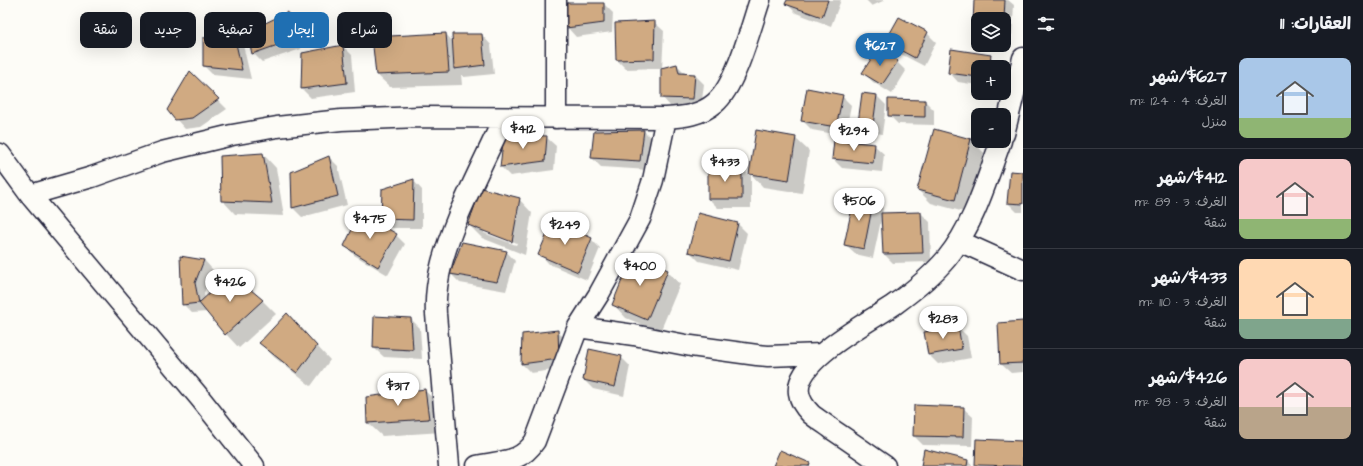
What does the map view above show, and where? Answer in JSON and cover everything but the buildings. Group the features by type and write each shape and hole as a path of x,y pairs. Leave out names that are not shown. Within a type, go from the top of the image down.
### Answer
{"street":[{"path":"556,0 556,118"},
{"path":"30,195 92,177 177,148 232,135 278,127 341,120 420,117 666,118 688,116 700,112 715,104 726,93 742,54 760,0"},
{"path":"1011,121 1023,58"},
{"path":"449,466 435,302 437,287 445,248 466,198 504,118"},
{"path":"477,466 516,458 529,450 535,441 578,327 599,294 640,219 653,180 666,118"},
{"path":"885,466 811,414 801,401 799,390 802,377 810,365 822,354 846,335 914,290 933,274 947,258 959,241 973,216 1002,148"},
{"path":"0,154 30,195 200,398 254,466"},
{"path":"959,241 1023,270"},
{"path":"578,327 634,335 691,346 757,355 822,354"}]}
